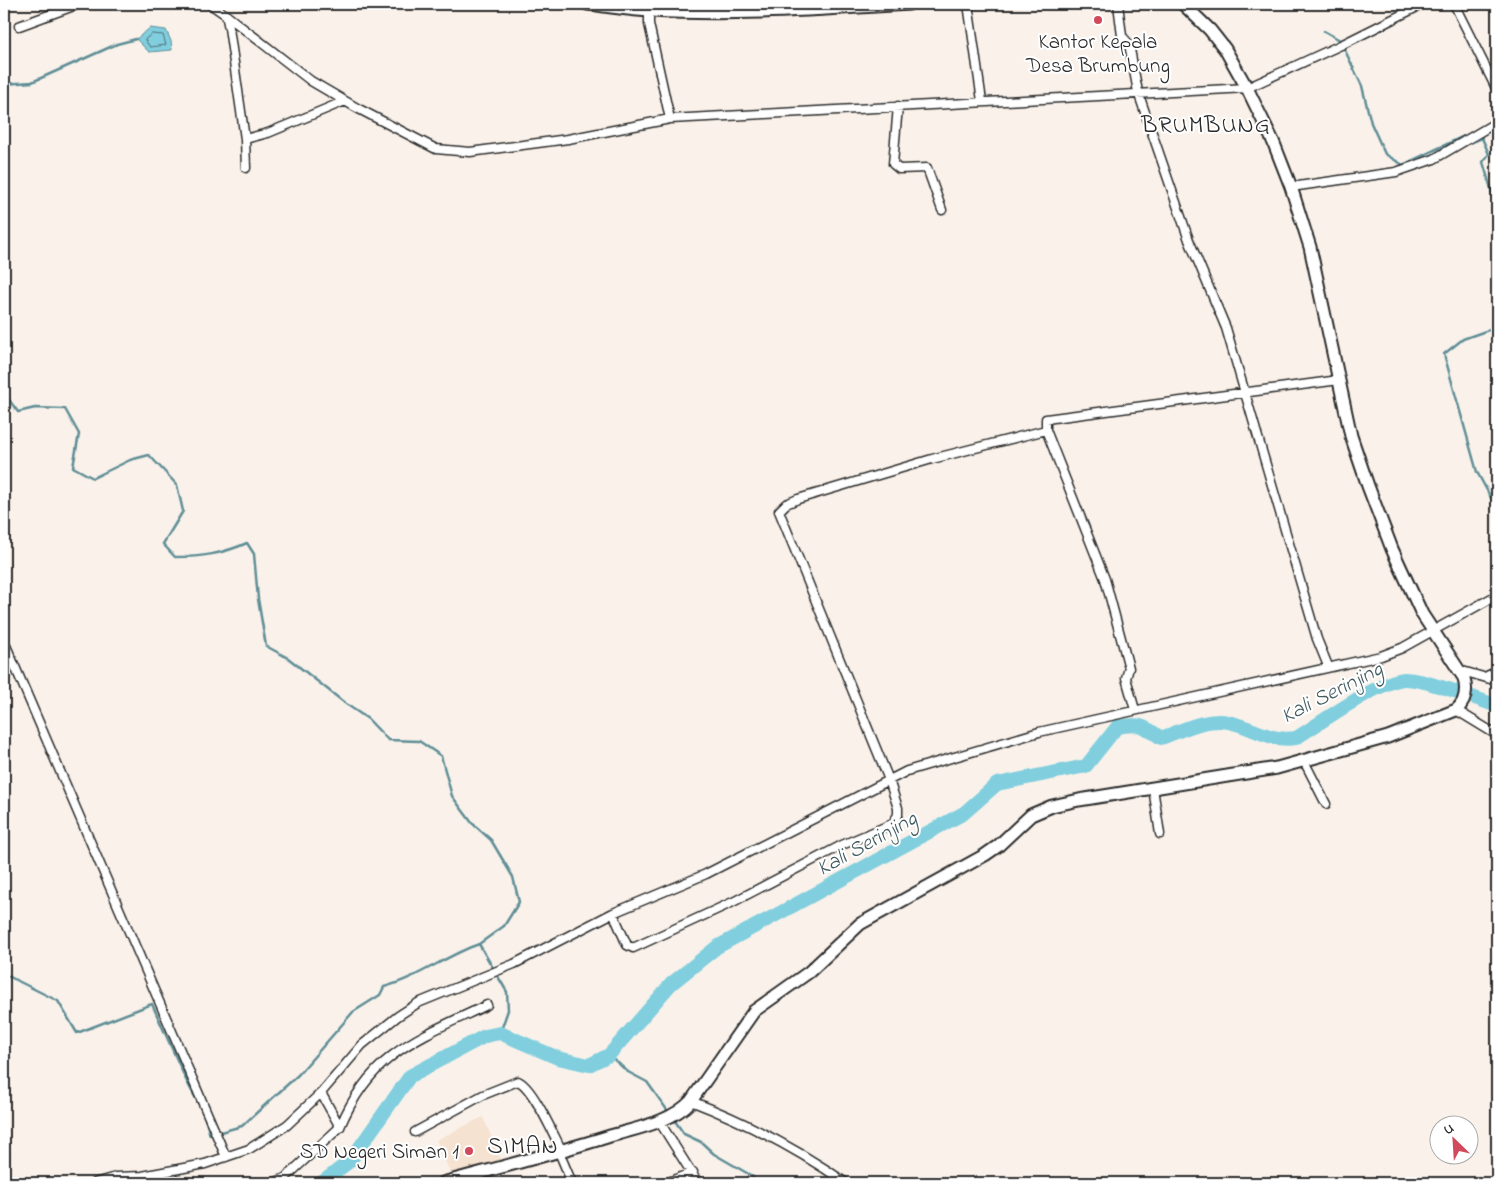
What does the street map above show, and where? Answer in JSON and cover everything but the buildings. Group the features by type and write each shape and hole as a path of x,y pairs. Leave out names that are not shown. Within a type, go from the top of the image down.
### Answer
{"main road":[{"path":"587,4 649,11 760,12 909,4"},
{"path":"443,1183 561,1151 662,1120 676,1112 691,1101 754,1011 809,972 860,924 985,855 998,846 1031,815 1079,800 1277,768 1413,729 1460,706 1466,689 1459,670 1433,631 1408,585 1368,486 1351,436 1310,247 1291,187 1273,141 1247,88 1215,36 1183,4"}],"street":[{"path":"19,26 80,4"},
{"path":"210,4 311,81 436,149 454,152 470,152 568,138 670,119 1138,92 1247,88 1341,45 1423,4"},
{"path":"968,4 982,101"},
{"path":"1118,4 1122,36 1129,44 1138,92 1189,240 1226,328 1243,393 1317,639 1328,666"},
{"path":"1454,4 1497,90"},
{"path":"649,11 650,30 670,119"},
{"path":"226,15 245,139 246,168"},
{"path":"245,139 268,133 308,118 345,101"},
{"path":"898,106 893,164 899,169 927,168 942,210"},
{"path":"1291,187 1396,172 1434,159 1497,122"},
{"path":"1134,710 1126,678 1130,668 1105,579 1044,423 1050,417 1339,380"},
{"path":"613,913 627,945 633,948 733,902 842,845 892,824 898,816 898,808 889,780 779,511 786,504 798,499 932,459 1046,430"},
{"path":"94,1183 116,1177 142,1176 226,1157 249,1149 277,1133 322,1094 362,1045 398,1016 428,998 499,970 613,913 706,874 889,780 916,769 1039,732 1328,666 1382,656 1433,631 1497,594"},
{"path":"4,641 226,1157"},
{"path":"1459,670 1497,681"},
{"path":"1485,677 1497,671"},
{"path":"1460,706 1497,735"},
{"path":"1304,761 1326,804"},
{"path":"1153,788 1160,834"},
{"path":"273,1183 285,1178 340,1127 346,1112 365,1084 392,1053 419,1037 487,1005"},
{"path":"415,1132 483,1095 512,1082 520,1081 531,1095 561,1151 572,1183"},
{"path":"322,1094 340,1127"},
{"path":"691,1101 728,1115 796,1149 846,1183"},
{"path":"662,1120 698,1183"},
{"path":"666,1183 693,1172"}],"shaded area":[{"name":"SD Negeri Siman 1","path":"483,1117 502,1162 451,1174 436,1140"}],"water":[{"path":"150,28 166,30 171,41 172,50 149,52 136,39"}],"waterway":[{"path":"1324,31 1340,40 1362,86 1371,123 1385,154 1403,165 1464,136 1470,143 1482,138 1489,154 1483,162 1497,209"},
{"path":"4,84 32,82 117,44 136,39"},
{"path":"4,323 7,325 4,359"},
{"path":"1497,327 1463,339 1444,354 1477,472 1497,509"},
{"path":"4,393 18,412 35,408 65,409 79,434 73,467 93,478 130,460 149,455 177,485 183,511 163,544 175,557 212,554 247,543 254,554 258,599 266,646 288,658 368,719 388,740 419,741 441,756 452,796 472,823 491,840 513,877 519,902 504,926 479,944 507,992 508,1010 500,1033"},
{"name":"Kali Serinjing","path":"321,1183 350,1161 410,1076 485,1036 500,1033 558,1058 589,1065 609,1055 671,984 717,947 964,813 997,784 1086,766 1117,727 1136,725 1150,730 1161,738 1203,723 1220,721 1237,724 1277,738 1296,738 1379,687 1404,679 1436,685 1497,706"},
{"path":"4,974 58,1001 77,1033 152,1004 187,1082 203,1112 210,1135 242,1126 298,1075 353,1012 380,995 384,987 409,978 479,944"},
{"path":"609,1055 628,1072 647,1082 670,1114"},
{"path":"673,1118 684,1134 701,1142 714,1154 752,1176 757,1183"}],"place":[{"name":"Kantor Kepala Desa Brumbung","path":"1098,20"},
{"name":"SD Negeri Siman 1","path":"469,1151"}],"district":[{"name":"BRUMBUNG","path":"1206,124"},
{"name":"SIMAN","path":"523,1145"}]}
